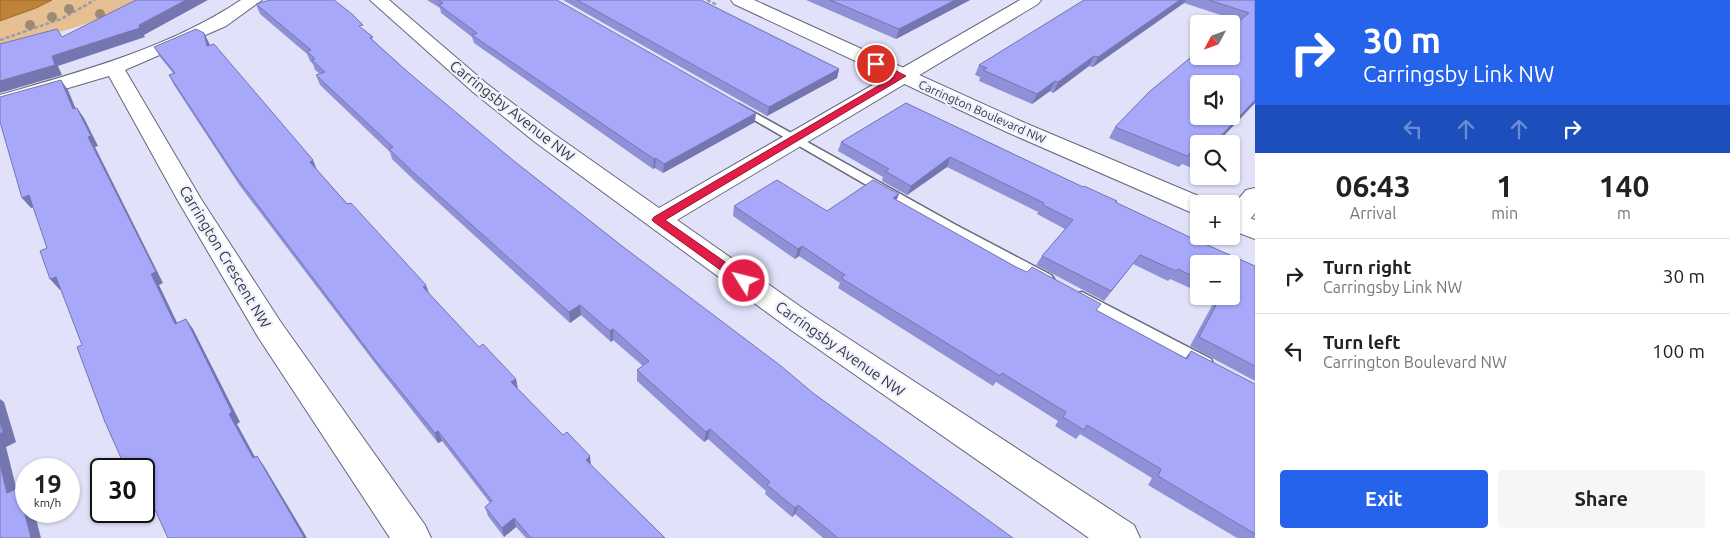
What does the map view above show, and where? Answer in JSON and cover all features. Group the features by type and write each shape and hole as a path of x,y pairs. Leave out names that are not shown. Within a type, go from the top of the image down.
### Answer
{"street":[{"path":"0,102 114,68 220,22 253,0"},
{"name":"Carringsby Avenue NW","path":"379,0 480,88 542,137 817,333 1121,538"},
{"name":"Carrington Boulevard NW","path":"740,0 902,76 1107,168 1190,202"},
{"path":"658,220 1032,0"},
{"name":"Carrington Crescent NW","path":"114,68 189,199 269,329 412,538"},
{"path":"1240,223 1255,196"}],"lane":[{"path":"727,100 951,228 1055,284"},
{"path":"1072,293 1220,372"}],"path":[{"path":"0,40 61,19 95,0"}],"shaded area":[{"path":"0,0 138,0 89,23 0,48"},
{"path":"0,0 52,0 0,21"}],"building":[{"path":"136,0 186,0 139,25 140,28 52,56 55,65 0,81 0,44 57,29 62,37"},
{"path":"270,0 334,0 352,14 363,25 359,26 373,37 370,38 409,73 514,161 622,246 781,366 813,393 1013,538 838,538 798,505 795,508 767,485 770,482 710,429 706,432 637,370 649,361 613,329 610,331 580,305 569,312 389,149 393,147 316,75 325,72 312,60 315,59 307,51 311,50 256,4"},
{"path":"438,0 557,0 756,113 664,164 472,35 477,33 439,5 443,3"},
{"path":"577,0 701,0 839,69 769,107"},
{"path":"830,0 955,0 899,29"},
{"path":"1084,0 1180,0 1098,57 1094,56 1058,82 1055,81 1037,94 983,70 987,68 979,65"},
{"path":"1209,0 1255,0 1255,100 1240,116 1240,75 1190,75 1190,125 1231,125 1222,135 1190,135 1190,153 1187,156 1115,127 1149,92 1190,58 1190,65 1240,65 1240,20 1249,13"},
{"path":"196,29 204,33 207,46 214,44 313,160 310,162 347,204 351,203 426,285 423,287 479,347 483,344 516,379 511,382 563,435 567,432 590,456 586,460 665,538 531,538 514,518 502,528 485,507 492,501 438,431 435,433 376,361 235,175 169,75 175,73 154,47"},
{"path":"61,80 73,109 77,108 91,136 88,137 156,272 151,274 175,324 186,319 232,412 229,414 253,458 257,456 304,537 168,538 155,510 155,458 121,458 105,422 77,347 82,345 56,277 50,279 40,251 47,248 29,195 22,198 0,122 0,97"},
{"path":"906,103 1083,187 1117,201 1115,202 1190,237 1190,245 1207,245 1230,255 1190,255 1190,275 1178,269 1176,271 1140,255 1111,291 1042,256 1073,220 1043,205 1044,203 950,157 911,186 885,171 889,169 841,142"},
{"path":"777,180 827,211 873,180 899,194 893,198 1016,267 1027,272 1032,267 1101,304 1096,310 1187,359 1191,351 1255,384 1255,534 1158,476 1161,469 1087,425 1084,430 1063,417 1066,412 1002,373 1000,376 841,278 845,275 802,246 798,249 734,206"},
{"path":"1240,259 1255,266 1255,366 1199,337 1216,305 1240,305"},
{"path":"0,420 3,432 0,434"},
{"path":"0,465 7,493 15,489 15,523 27,523 31,538 0,538"}],"route":[{"path":"744,281 658,220 902,76 876,64"}]}
